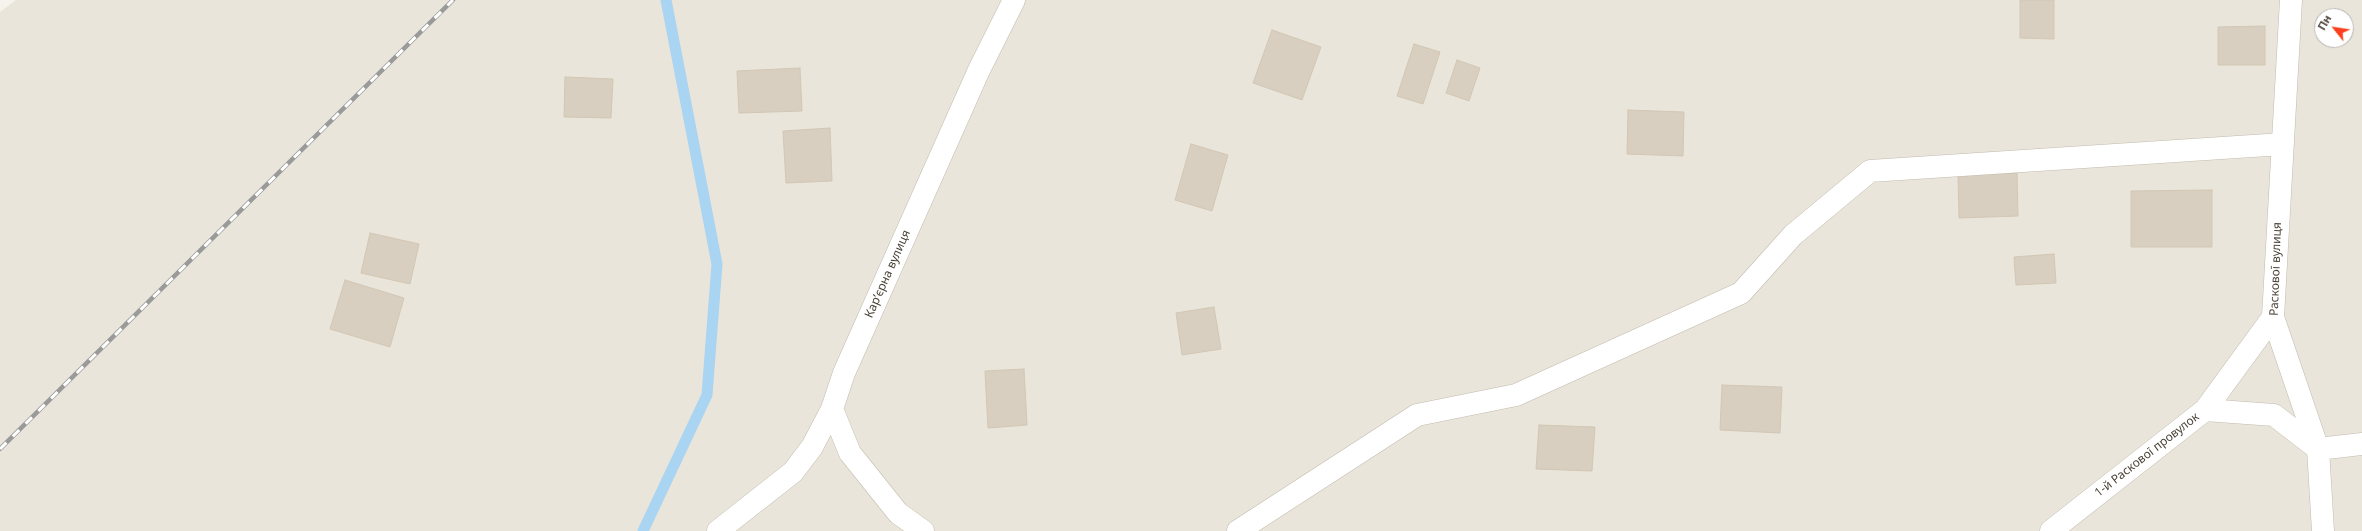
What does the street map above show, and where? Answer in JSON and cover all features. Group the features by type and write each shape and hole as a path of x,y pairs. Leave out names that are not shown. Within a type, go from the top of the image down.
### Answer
{"street":[{"name":"Карʼєрна вулиця","path":"718,531 793,472 812,448 832,409 844,372 976,77 1014,0"},
{"name":"Раскової вулиця","path":"2291,0 2273,317 2318,449 2323,531"},
{"path":"1238,531 1416,415 1516,394 1741,293 1793,235 1870,171 2282,144"},
{"path":"2205,410 2273,317"},
{"path":"832,409 850,453 898,513 922,531"},
{"name":"1-й Раскової провулок","path":"2051,531 2205,410 2274,415 2318,449"},
{"path":"2318,449 2362,444"}],"shaded area":[{"path":"16,0 2362,0 2362,531 0,531 0,12"}],"building":[{"path":"2020,0 2054,0 2054,39 2020,38"},
{"path":"2265,26 2265,65 2218,65 2218,27"},
{"path":"1272,30 1321,47 1302,100 1253,83"},
{"path":"1414,44 1440,52 1423,104 1397,96"},
{"path":"1457,60 1480,68 1469,101 1446,93"},
{"path":"800,68 802,111 739,113 737,71"},
{"path":"565,77 613,79 611,118 564,117"},
{"path":"1628,110 1684,112 1683,156 1627,154"},
{"path":"830,128 832,181 786,183 783,131"},
{"path":"1191,144 1228,155 1212,211 1175,200"},
{"path":"2017,173 2018,216 1959,218 1958,175"},
{"path":"2212,190 2212,247 2131,247 2131,191"},
{"path":"370,233 419,244 410,284 361,273"},
{"path":"2054,254 2056,283 2016,285 2014,257"},
{"path":"345,280 404,298 390,347 330,329"},
{"path":"1214,307 1221,349 1182,355 1176,313"},
{"path":"1024,369 1027,425 988,428 985,371"},
{"path":"1722,385 1782,387 1780,433 1720,430"},
{"path":"1539,425 1595,427 1592,471 1536,469"}],"waterway":[{"path":"643,531 707,395 717,264 666,0"}],"railway":[{"path":"0,449 453,0"}]}
